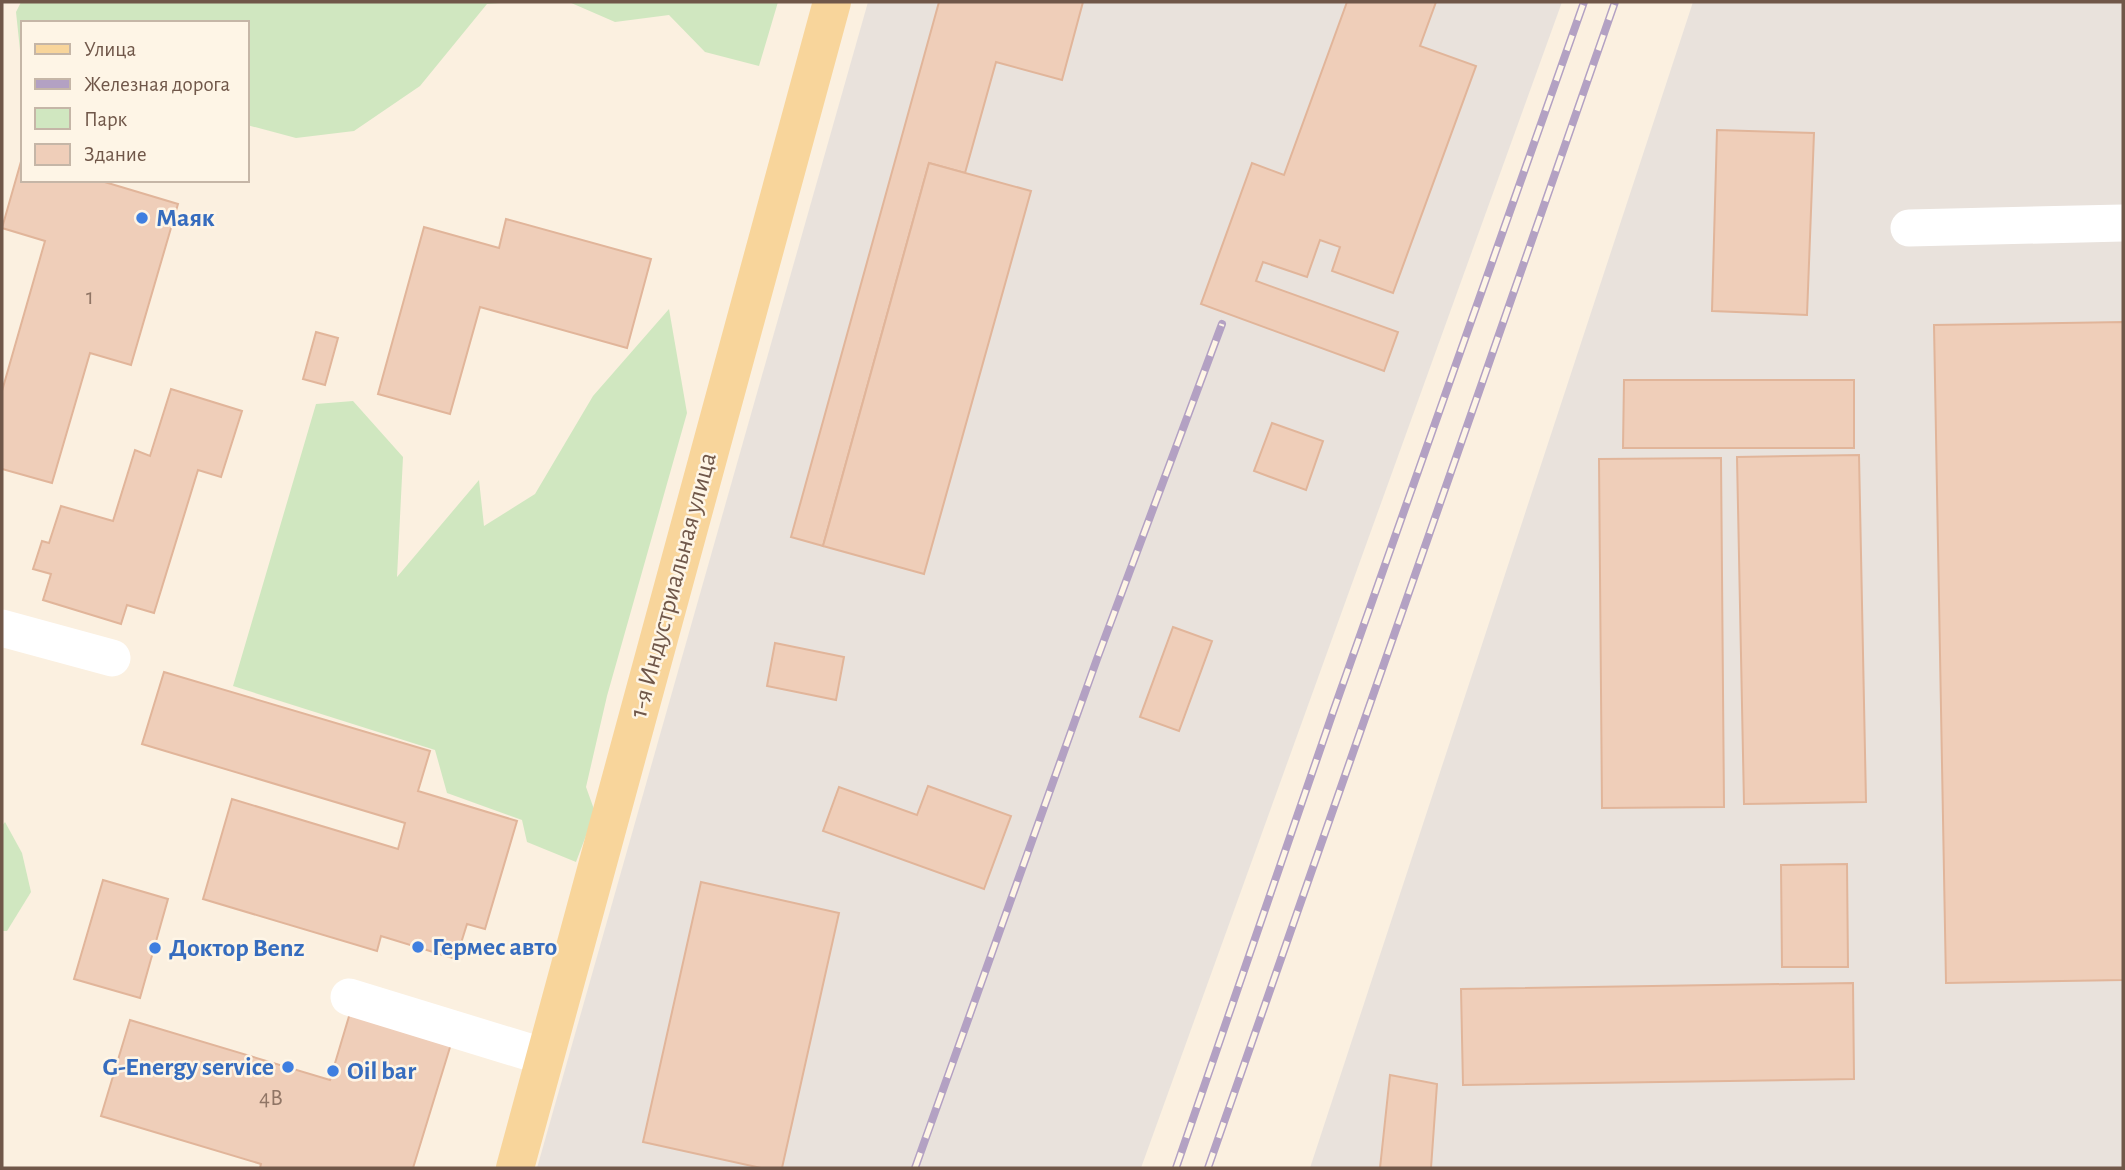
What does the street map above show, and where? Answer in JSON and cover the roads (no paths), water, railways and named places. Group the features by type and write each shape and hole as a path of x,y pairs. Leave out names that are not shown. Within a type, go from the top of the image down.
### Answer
{"main road":[{"name":"1-я Индустриальная улица","path":"515,1168 832,2"}],"lane":[{"path":"1909,228 2123,223"},
{"path":"2,628 112,658"},
{"path":"349,997 545,1057"}],"railway":[{"path":"1176,1168 1333,712 1584,2"},
{"path":"1208,1168 1615,2"},
{"path":"915,1168 1097,659 1222,324"}],"place":[{"name":"Маяк","path":"142,218"},
{"name":"Гермес авто","path":"418,947"},
{"name":"Доктор Benz","path":"155,948"},
{"name":"G-Energy service","path":"288,1067"},
{"name":"Oil bar","path":"333,1071"}]}
